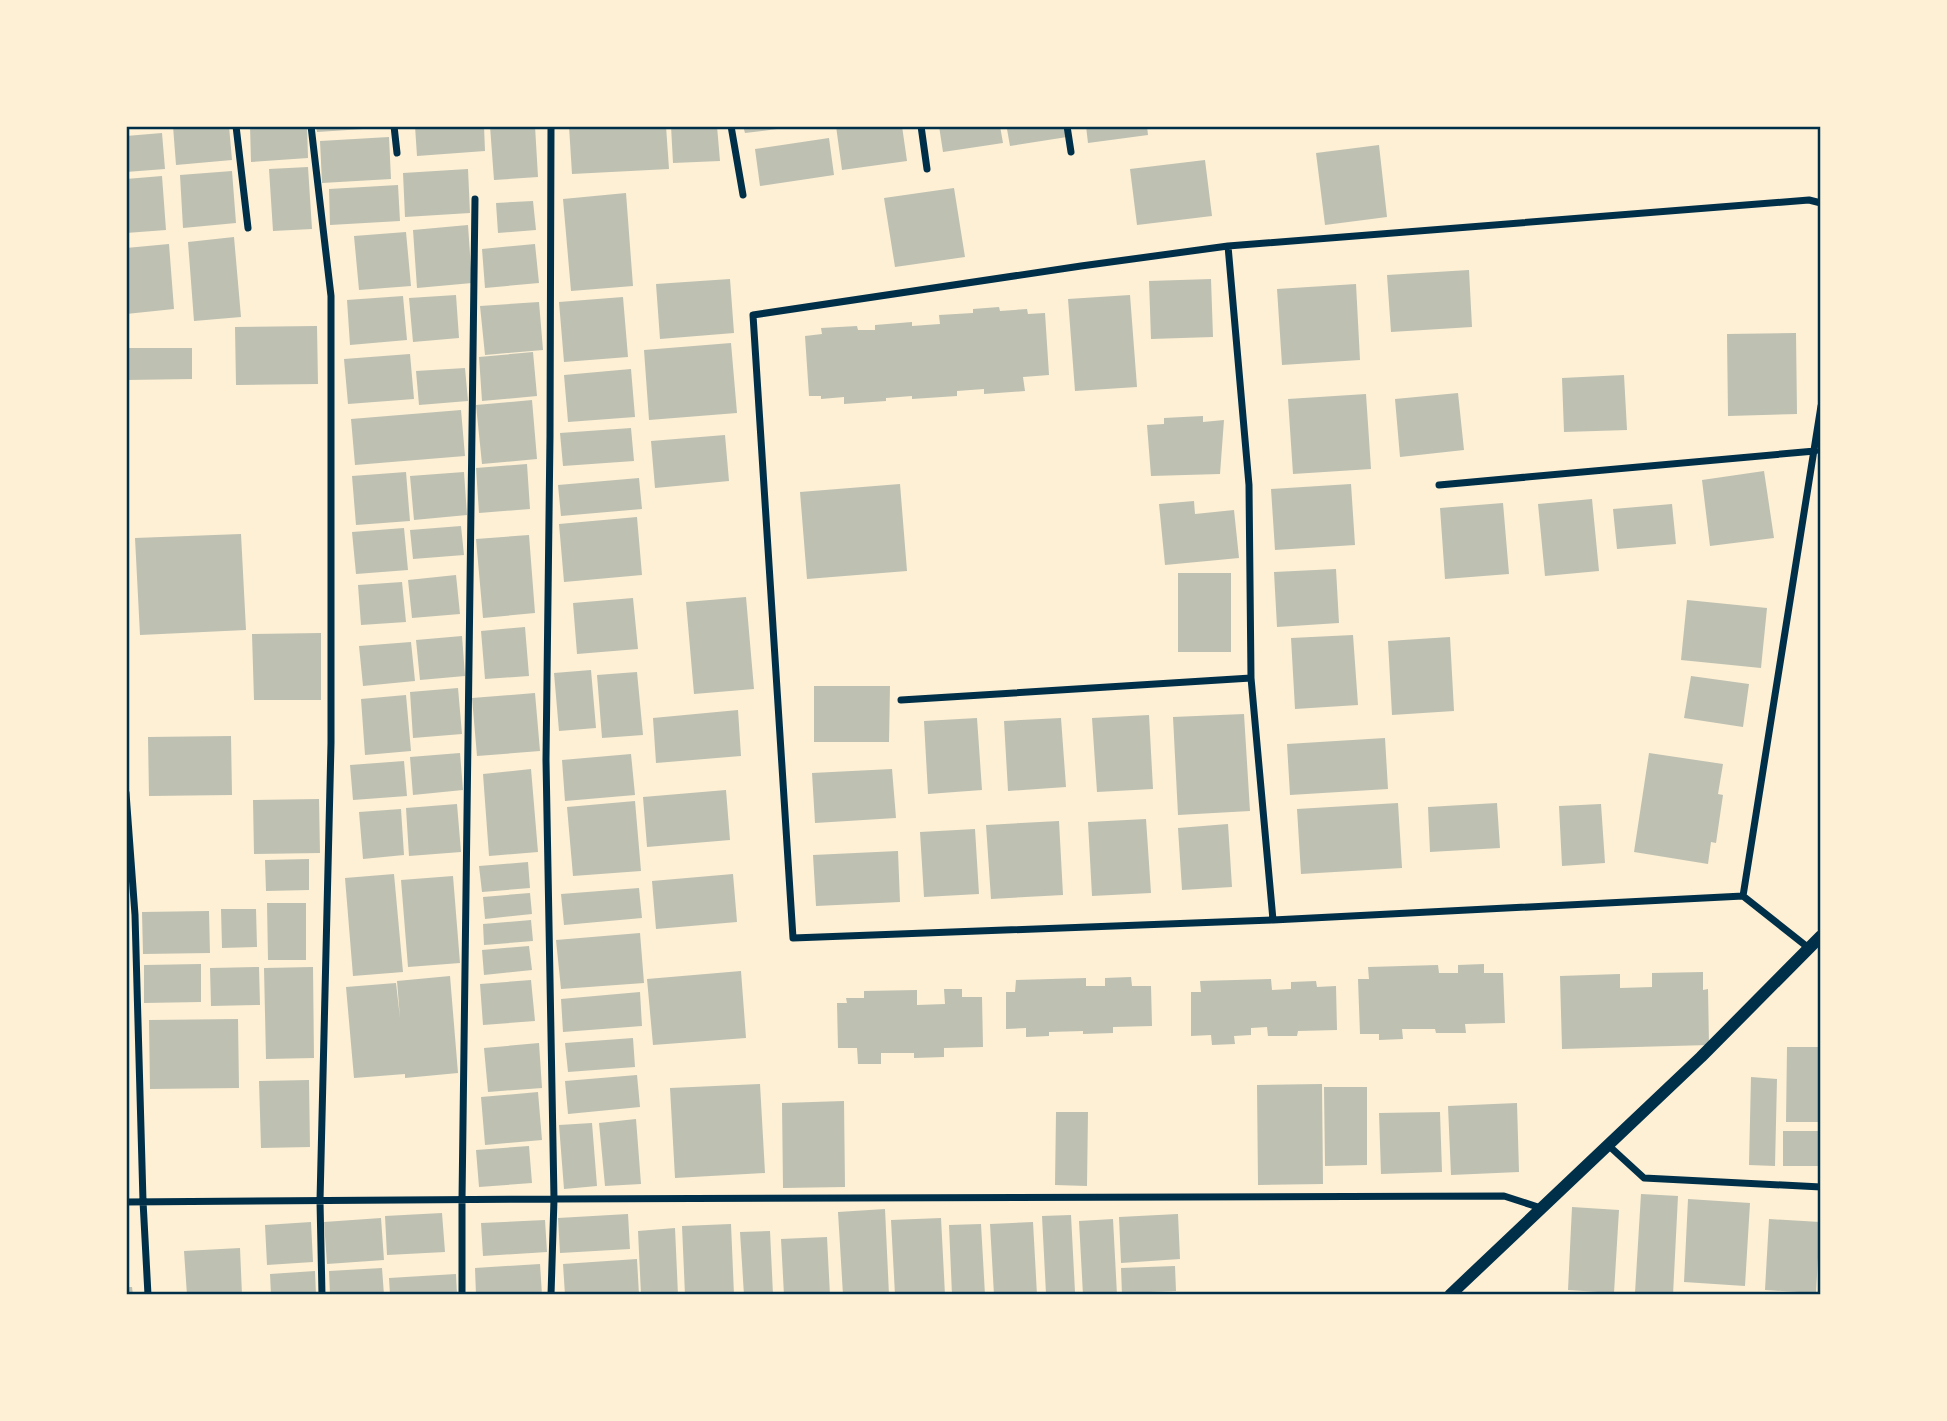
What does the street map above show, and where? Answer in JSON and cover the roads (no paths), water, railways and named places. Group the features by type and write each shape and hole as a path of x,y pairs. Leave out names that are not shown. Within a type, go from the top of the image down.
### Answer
{"street":[{"path":"236,126 248,228"},
{"path":"310,126 331,296 331,743 320,1201 322,1295"},
{"path":"394,126 397,153"},
{"path":"551,126 546,760 554,1199 551,1295"},
{"path":"732,126 743,195"},
{"path":"921,126 927,169"},
{"path":"1067,126 1070,152"},
{"path":"462,1295 475,199"},
{"path":"1810,949 1743,896 1273,920 793,938 753,315 1228,246 1809,200 1821,203"},
{"path":"1228,246 1249,485 1251,678 1273,920"},
{"path":"1743,896 1821,406"},
{"path":"1439,485 1815,451"},
{"path":"901,700 1251,678"},
{"path":"126,793 135,915 148,1295"},
{"path":"1450,1295 1701,1057 1821,936"},
{"path":"1608,1145 1644,1178 1821,1187"},
{"path":"126,1202 1504,1196 1541,1208"}]}
